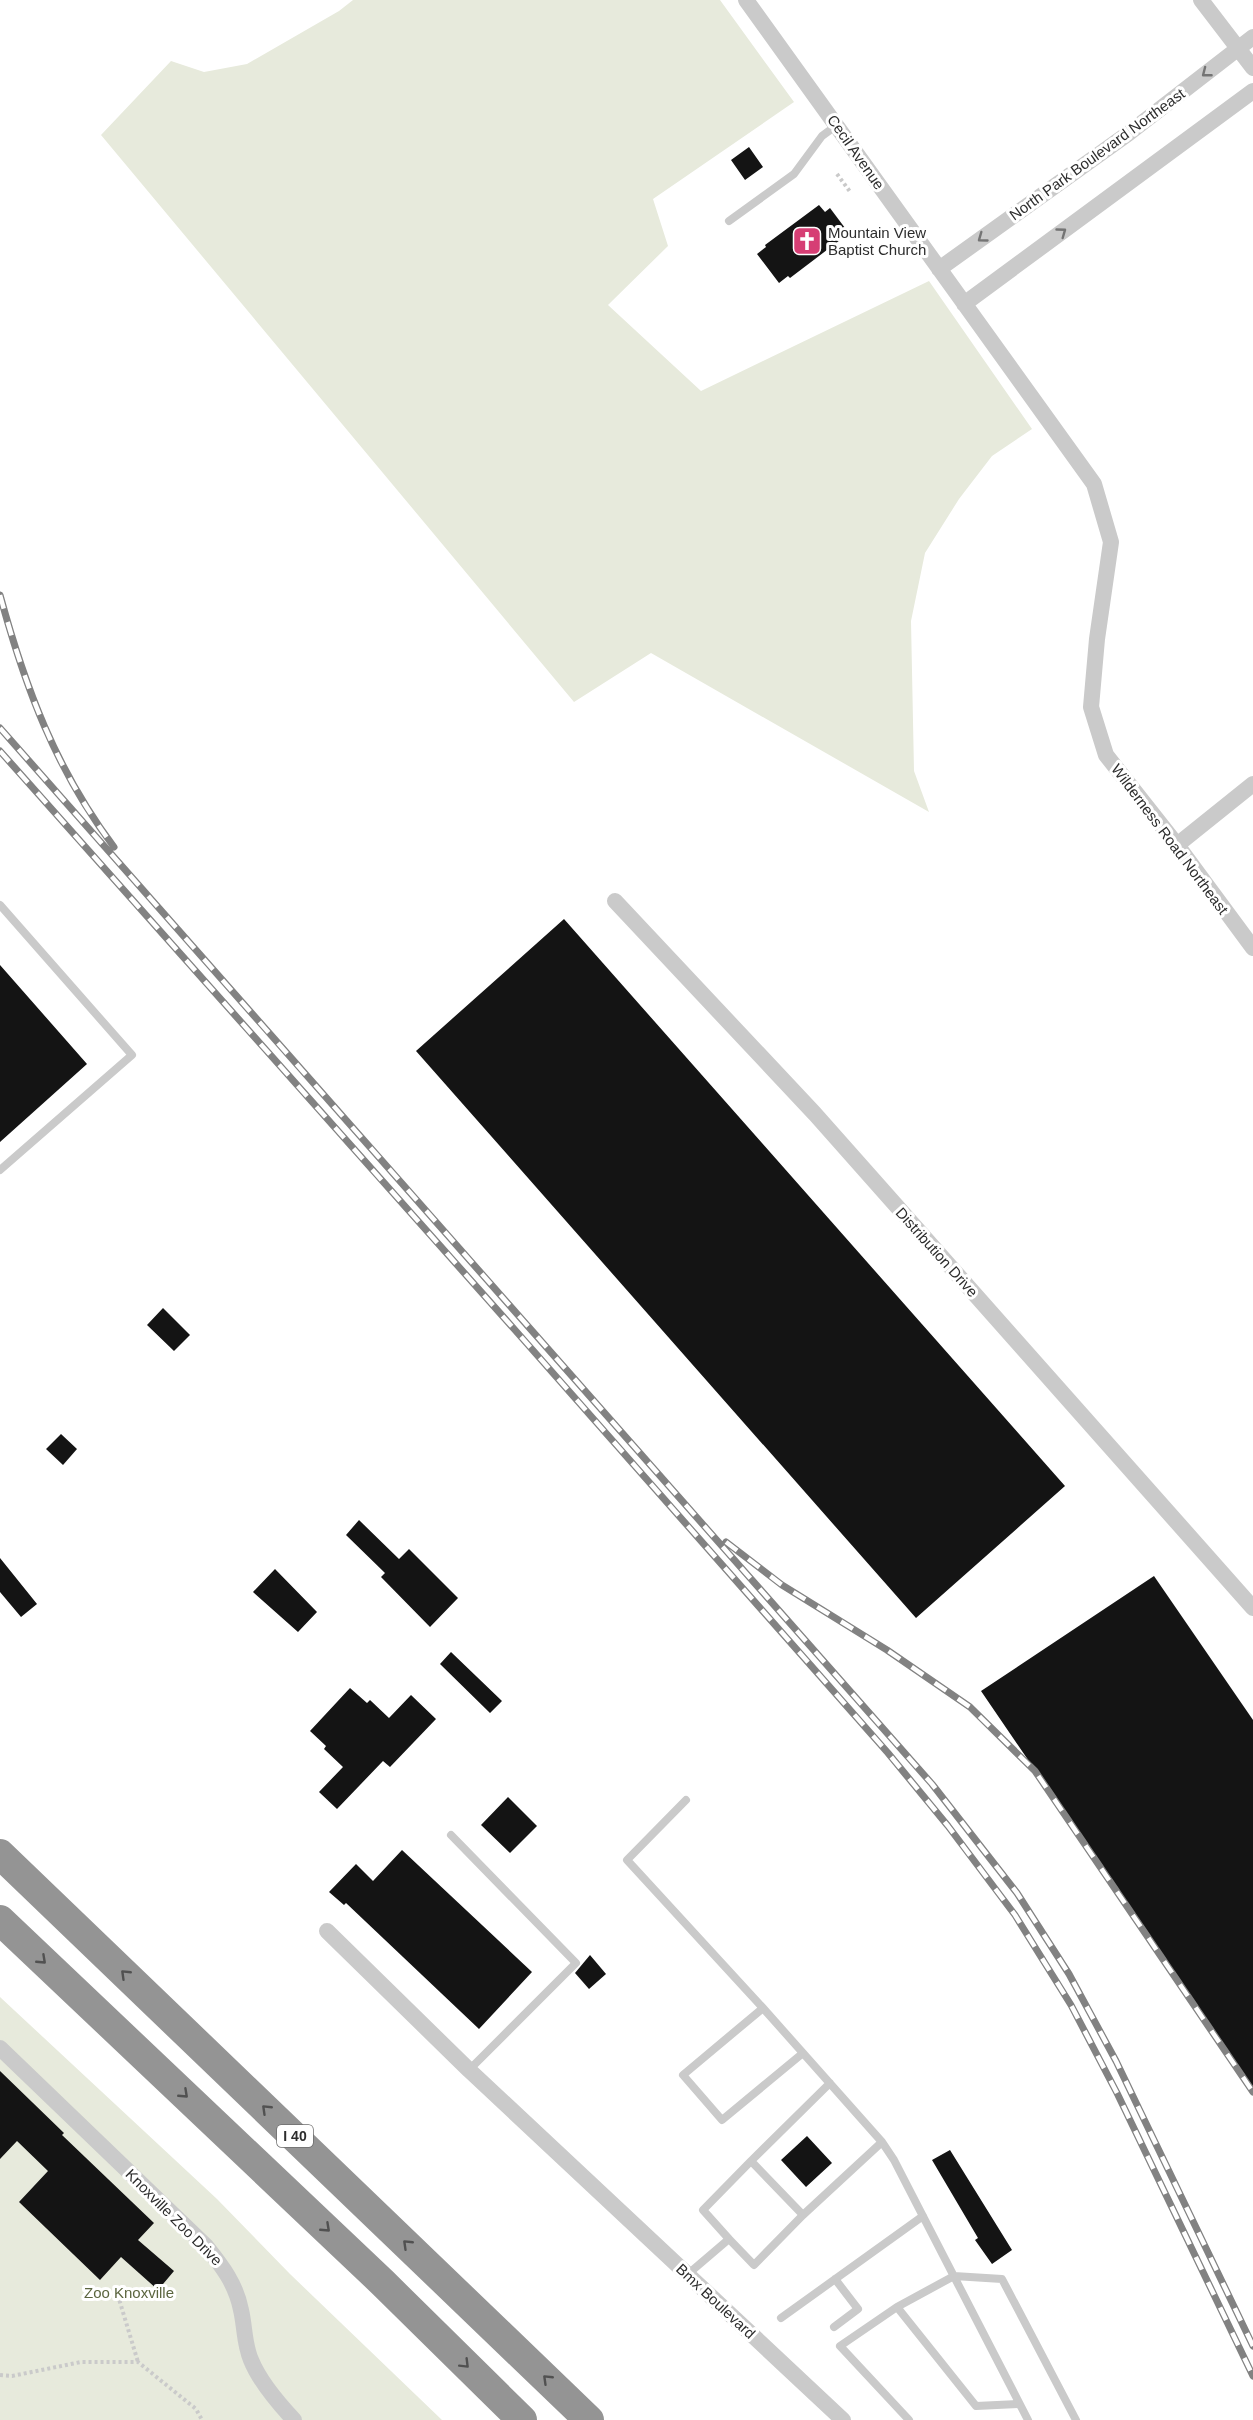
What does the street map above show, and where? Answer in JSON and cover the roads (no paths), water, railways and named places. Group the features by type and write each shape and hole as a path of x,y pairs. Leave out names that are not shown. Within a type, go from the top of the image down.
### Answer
{"highway":[{"name":"I 40","path":"0,1854 589,2420"},
{"path":"0,1920 383,2283 522,2420"}],"street":[{"name":"Cecil Avenue","path":"746,0 964,304"},
{"path":"1201,0 1253,68"},
{"name":"North Park Boulevard Northeast","path":"939,269 1129,133 1253,37"},
{"path":"964,304 1253,91"},
{"name":"Wilderness Road Northeast","path":"964,304 1094,484 1111,542 1096,639 1091,707 1106,755 1177,844 1253,948"},
{"path":"1177,844 1253,784"},
{"name":"Distribution Drive","path":"615,901 815,1114 1253,1608"},
{"name":"Bmx Boulevard","path":"327,1931 469,2070 843,2420"},
{"name":"Knoxville Zoo Drive","path":"0,2048 206,2246 228,2273 241,2309 244,2336 251,2361 280,2405 294,2420"}],"lane":[{"path":"729,221 794,174 822,136 837,126"},
{"path":"0,905 132,1055 0,1170"},
{"path":"686,1800 627,1860 882,2142 894,2160 1028,2420"},
{"path":"451,1835 576,1962 469,2070"},
{"path":"763,2008 683,2075 722,2120 803,2053"},
{"path":"830,2083 703,2210 754,2265 802,2215 882,2142"},
{"path":"751,2162 802,2215"},
{"path":"782,2318 923,2216"},
{"path":"688,2274 729,2239"},
{"path":"909,2420 840,2346 897,2307 954,2276 1002,2279 1076,2420"},
{"path":"834,2326 858,2309 835,2279"},
{"path":"897,2307 976,2406 1019,2404"}],"railway":[{"path":"0,595 20,662 59,758 93,818 114,847"},
{"path":"0,728 932,1784 1017,1893 1069,1974 1116,2061 1253,2346"},
{"path":"0,751 515,1330 888,1753 948,1826 1015,1915 1071,2005 1117,2093 1253,2376"},
{"path":"726,1542 782,1585 887,1650 970,1707 1035,1771 1253,2092"}],"place":[{"name":"Mountain View Baptist Church","path":"807,241"}],"park label":[{"name":"Zoo Knoxville","path":"129,2292"}]}
